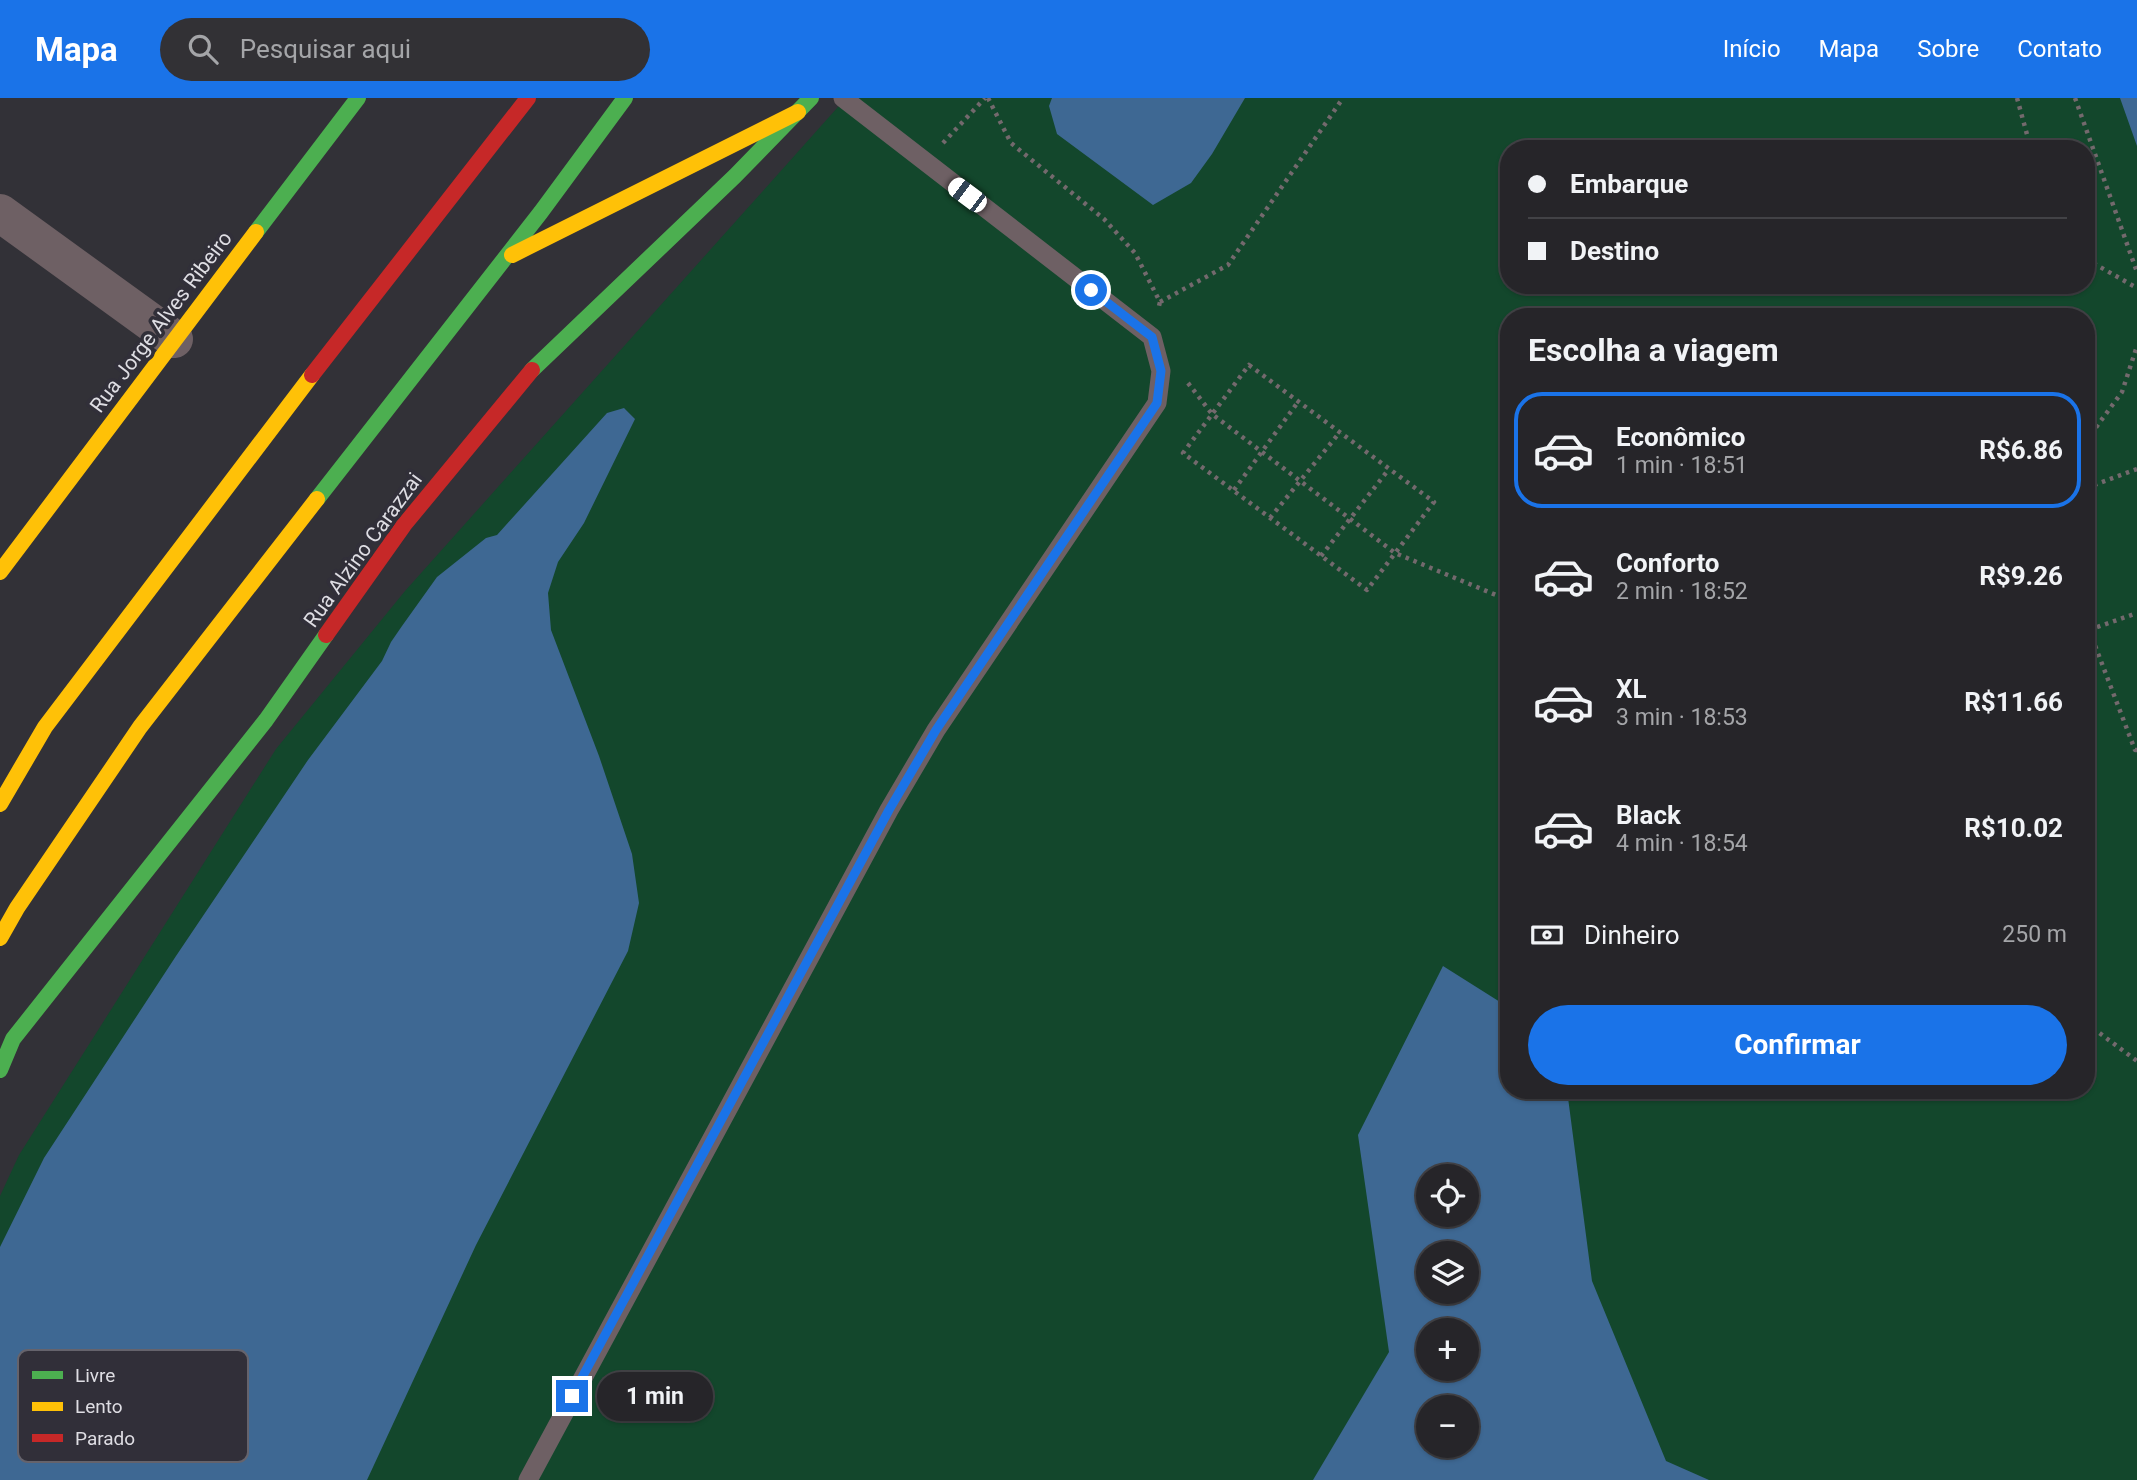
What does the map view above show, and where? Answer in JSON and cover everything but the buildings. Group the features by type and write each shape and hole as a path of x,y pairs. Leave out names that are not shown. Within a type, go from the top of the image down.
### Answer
{"main road":[{"name":"Rua Jorge Alves Ribeiro","path":"0,572 358,98"},
{"path":"0,804 45,727 280,416 528,98"},
{"path":"0,938 17,908 140,727 504,259 625,98"},
{"name":"Rua Alzino Carazzai","path":"0,1070 13,1040 266,720 404,525 529,373 717,194 811,98"},
{"path":"504,259 798,112"},
{"path":"0,770 45,727"}],"street":[{"path":"0,213 174,339"}],"lane":[{"path":"528,1480 889,810 936,730 1157,403 1161,371 1152,337 843,98"}],"path":[{"path":"925,162 987,98 1012,143 1104,219 1135,253 1160,302 1228,265 1343,98"},
{"path":"2017,98 2029,140"},
{"path":"2075,98 2090,140"},
{"path":"2095,154 2137,272"},
{"path":"2095,264 2137,288"},
{"path":"2095,429 2122,392 2137,346"},
{"path":"1249,365 1434,502 1367,590 1183,453 1212,414 1249,365"},
{"path":"1186,381 1212,414 1395,553 1500,597"},
{"path":"1234,491 1298,401"},
{"path":"1270,518 1340,432"},
{"path":"1321,555 1389,469"},
{"path":"2095,485 2137,469"},
{"path":"2095,628 2137,612"},
{"path":"2095,646 2137,750"},
{"path":"2095,1030 2137,1061"}],"green space":[{"path":"846,98 2137,98 2137,1480 0,1480 0,1196 19,1155 276,749 405,591"}],"water":[{"path":"1052,98 1245,98 1212,154 1191,183 1153,205 1057,134 1049,106"},
{"path":"2120,98 2137,98 2137,146"},
{"path":"624,408 635,419 584,523 558,562 548,593 551,630 599,756 632,854 639,903 628,951 476,1245 367,1480 0,1480 0,1247 44,1158 308,760 382,661 391,642 437,577 486,538 497,535 607,413"},
{"path":"1443,966 1500,1002 1500,1099 1568,1099 1592,1281 1666,1461 1709,1480 1313,1480 1389,1352 1358,1135"}],"traffic: fast":[{"path":"256,232 358,98"},
{"path":"317,499 541,212 625,98"},
{"path":"532,370 735,176 811,98"},
{"path":"0,1070 13,1039 266,720 326,635"}],"traffic: slow":[{"path":"512,255 798,112"},
{"path":"0,572 256,232"},
{"path":"0,804 45,727 312,375"},
{"path":"0,938 17,908 140,727 317,499"}],"traffic: jam":[{"path":"312,375 528,98"},
{"path":"326,635 404,525 532,370"}],"route":[{"path":"572,1396 889,810 936,730 1157,403 1161,371 1152,337 1091,290"}]}
